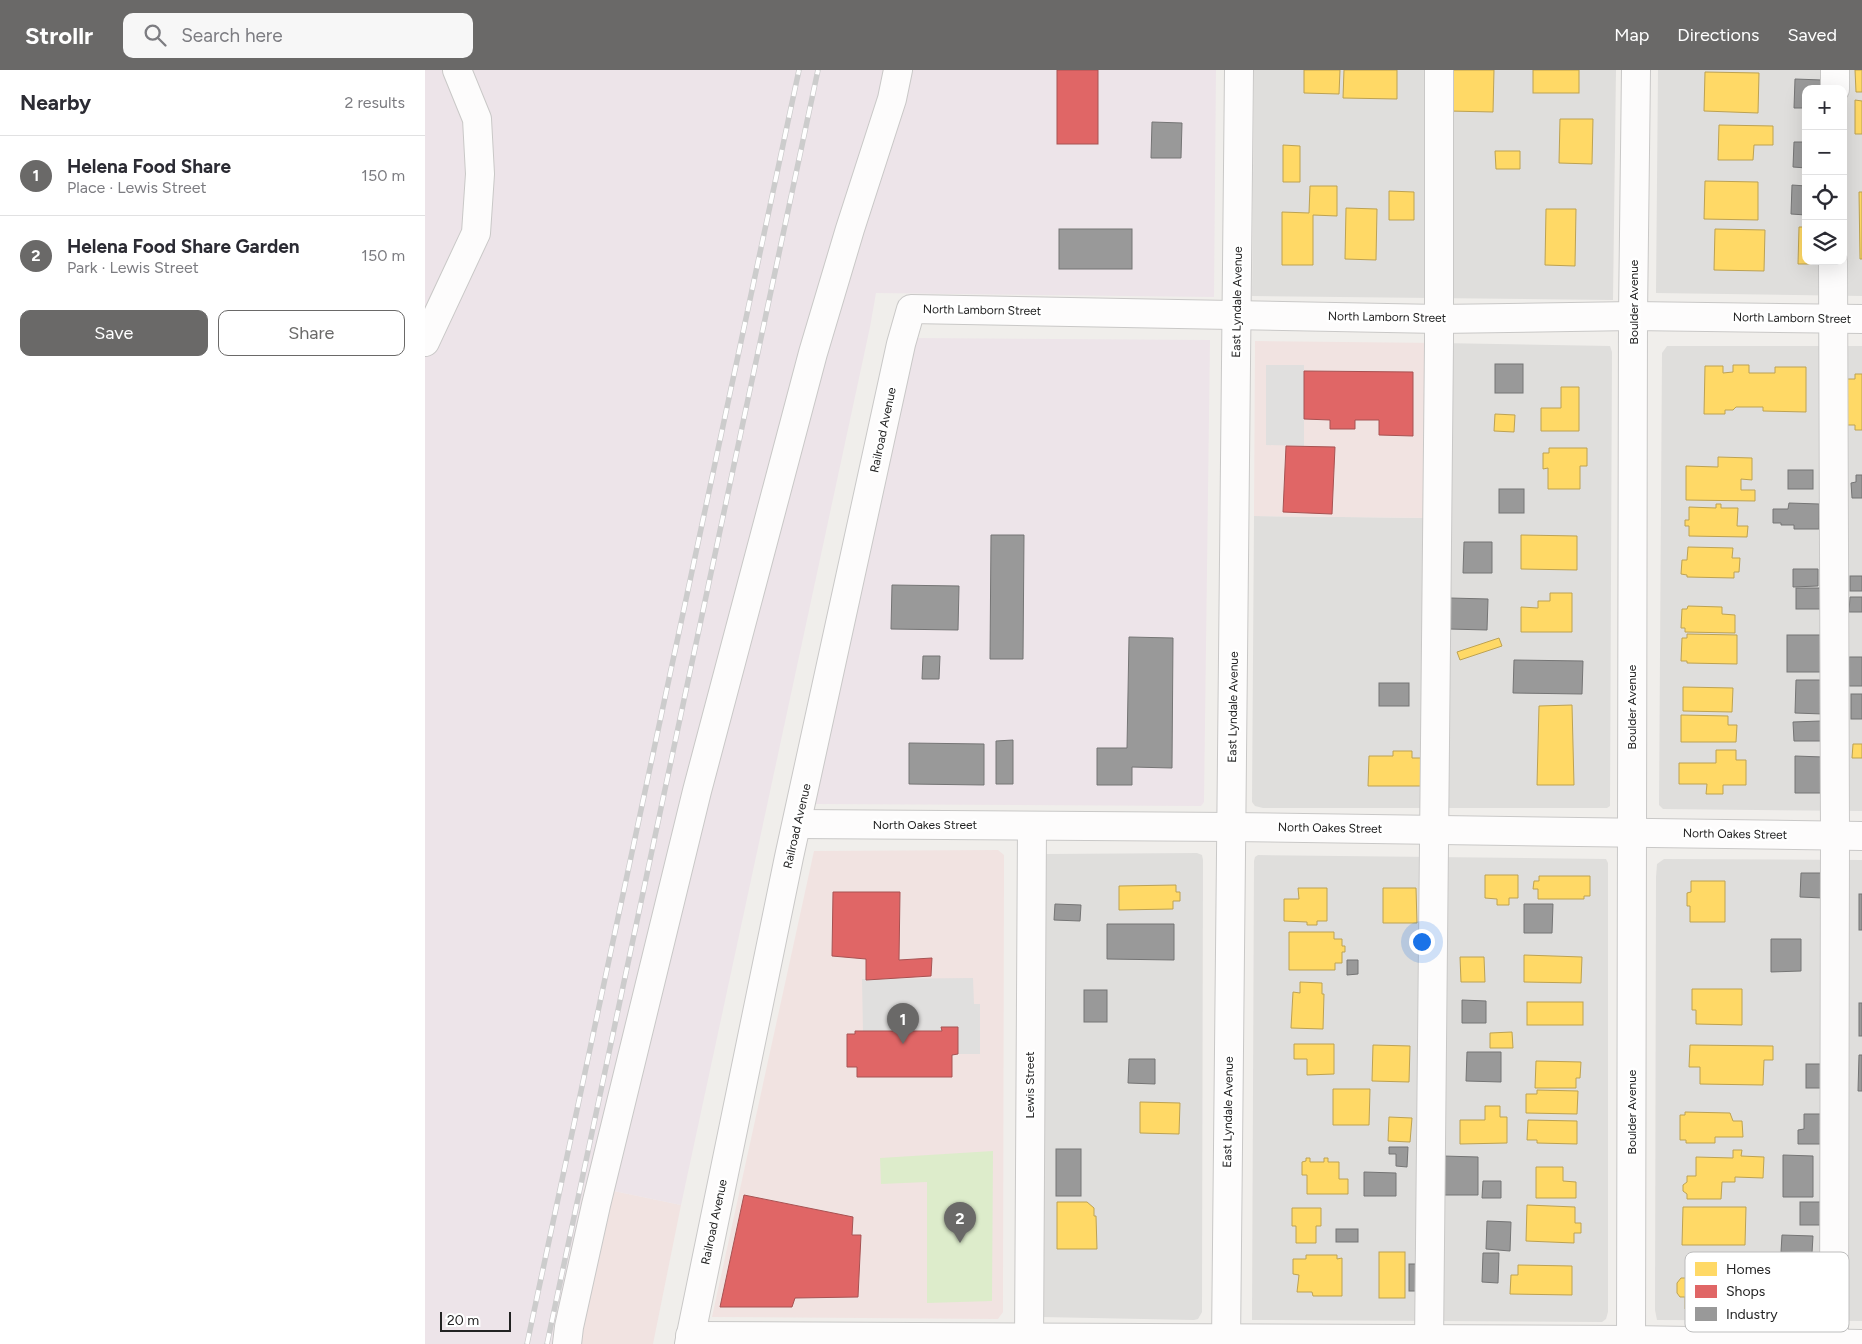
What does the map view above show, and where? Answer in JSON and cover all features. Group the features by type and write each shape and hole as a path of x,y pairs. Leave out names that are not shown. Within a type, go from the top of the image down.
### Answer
{"street":[{"path":"425,342 476,233 480,174 477,119 457,70"},
{"path":"567,1344 569,1327 597,1206 697,791 813,352 892,99 897,70"},
{"name":"East Lyndale Avenue","path":"1226,1342 1239,70"},
{"path":"1429,1342 1435,830 1439,70"},
{"name":"Boulder Avenue","path":"1631,1342 1633,316 1636,70"},
{"path":"1835,70 1835,85"},
{"path":"1833,265 1834,1252"},
{"name":"North Lamborn Street","path":"911,309 1439,319 1633,316 1862,319"},
{"name":"Railroad Avenue","path":"689,1340 785,876 798,824 899,354 911,309"},
{"name":"North Oakes Street","path":"798,824 1231,827 1862,836"},
{"name":"Lewis Street","path":"1029,1341 1032,826"},
{"path":"689,1340 1862,1344"}],"shaded area":[{"path":"425,70 1216,70 1214,297 876,293 681,1205 585,1185 553,1344 425,1344"},
{"path":"1254,70 1616,70 1613,300 1252,296"},
{"path":"1658,70 1862,70 1862,296 1656,293"},
{"path":"915,338 1210,340 1204,802 1201,806 815,804"},
{"path":"1255,341 1439,343 1438,518 1254,516"},
{"path":"1439,343 1610,346 1612,352 1610,806 1607,808 1263,808 1255,806 1252,802 1254,516 1438,518"},
{"path":"1667,346 1862,346 1862,811 1663,809 1659,805 1662,353"},
{"path":"1266,365 1304,365 1304,446 1266,445"},
{"path":"998,850 1004,855 1003,1312 998,1319 712,1317 814,851"},
{"path":"1197,853 1202,855 1203,860 1202,1312 1198,1319 1194,1320 1042,1317 1042,856 1046,854"},
{"path":"1258,855 1606,859 1608,863 1608,1312 1606,1319 1602,1322 1252,1320 1254,861"},
{"path":"1664,859 1862,860 1862,1321 1849,1321 1849,1252 1685,1252 1685,1320 1657,1320 1655,1310 1657,864"},
{"path":"973,978 974,1004 980,1004 980,1054 958,1054 958,1027 941,1028 942,1031 863,1032 862,979"},
{"path":"585,1185 681,1205 653,1344 553,1344"}],"green space":[{"path":"993,1151 992,1301 927,1303 927,1182 881,1184 880,1158"}],"building: Homes":[{"path":"1304,70 1340,70 1339,94 1304,93"},
{"path":"1344,70 1397,70 1397,99 1343,98"},
{"path":"1450,70 1494,70 1493,112 1449,111"},
{"path":"1533,70 1579,70 1579,93 1533,93"},
{"path":"1855,70 1862,70 1862,92 1856,92"},
{"path":"1705,72 1759,73 1758,113 1704,111"},
{"path":"1855,100 1862,101 1862,134 1855,134"},
{"path":"1560,119 1593,119 1592,164 1559,163"},
{"path":"1719,125 1773,126 1773,145 1754,145 1753,160 1718,160"},
{"path":"1283,145 1300,146 1300,182 1283,182"},
{"path":"1495,151 1520,151 1520,169 1496,169"},
{"path":"1705,181 1758,182 1758,220 1704,219"},
{"path":"1310,186 1337,186 1337,216 1313,215 1313,265 1282,265 1282,212 1309,213"},
{"path":"1389,191 1414,192 1414,220 1389,220"},
{"path":"1859,192 1862,192 1862,259 1860,259"},
{"path":"1346,208 1377,209 1376,260 1345,259"},
{"path":"1546,209 1576,209 1575,266 1545,265"},
{"path":"1799,227 1802,227 1802,264 1798,264"},
{"path":"1715,229 1765,230 1764,271 1714,270"},
{"path":"1733,365 1749,365 1749,373 1775,373 1775,367 1806,367 1806,412 1763,411 1763,407 1736,407 1733,410 1725,410 1725,414 1704,414 1705,366 1723,366 1723,373 1733,372"},
{"path":"1855,374 1862,374 1862,430 1855,430 1855,425 1845,425 1846,379 1855,379"},
{"path":"1561,387 1579,387 1579,431 1541,431 1541,408 1561,408"},
{"path":"1495,414 1515,415 1514,432 1494,431"},
{"path":"1549,448 1587,448 1587,466 1580,466 1580,489 1548,489 1548,468 1543,469 1543,453 1549,453"},
{"path":"1718,457 1752,458 1752,480 1741,479 1741,490 1755,490 1755,501 1686,500 1686,466 1718,467"},
{"path":"1716,504 1721,504 1721,508 1738,508 1737,526 1748,526 1747,537 1689,536 1689,526 1685,526 1685,520 1689,520 1689,507 1716,508"},
{"path":"1521,535 1577,536 1577,570 1521,569"},
{"path":"1688,547 1733,548 1732,558 1740,558 1739,572 1734,572 1734,578 1687,577 1687,575 1681,574 1682,560 1687,560"},
{"path":"1550,593 1572,593 1572,632 1521,632 1521,607 1538,608 1538,601 1550,601"},
{"path":"1688,606 1722,607 1722,614 1735,615 1735,633 1685,632 1685,628 1681,628 1682,609 1687,609"},
{"path":"1687,634 1737,635 1737,664 1687,663 1687,661 1681,661 1682,638 1687,638"},
{"path":"1499,638 1502,646 1460,660 1457,652"},
{"path":"1683,687 1733,688 1732,712 1683,711"},
{"path":"1572,705 1574,785 1537,785 1539,706"},
{"path":"1681,715 1728,716 1728,725 1737,725 1736,742 1681,742"},
{"path":"1853,744 1862,744 1862,758 1852,758"},
{"path":"1716,750 1736,750 1736,760 1746,760 1746,785 1723,785 1723,794 1706,794 1707,784 1679,784 1679,763 1716,763"},
{"path":"1393,751 1412,751 1412,758 1422,758 1421,786 1368,786 1369,756 1393,756"},
{"path":"1485,875 1518,875 1518,898 1509,898 1509,905 1497,905 1497,899 1485,898"},
{"path":"1539,876 1590,876 1590,896 1584,896 1584,899 1538,899 1538,889 1533,889 1534,881 1539,881"},
{"path":"1691,881 1725,881 1725,922 1690,922 1690,906 1687,906 1687,893 1691,892"},
{"path":"1176,885 1176,892 1180,892 1180,901 1173,901 1173,909 1119,910 1119,886"},
{"path":"1298,888 1327,888 1327,921 1317,921 1317,925 1307,925 1307,922 1284,921 1284,899 1299,899"},
{"path":"1383,888 1416,888 1417,923 1383,923"},
{"path":"1289,932 1334,932 1334,939 1342,939 1342,946 1345,946 1345,952 1342,952 1342,963 1335,963 1335,970 1289,970"},
{"path":"1524,955 1582,957 1581,983 1524,982"},
{"path":"1460,957 1484,957 1485,982 1461,982"},
{"path":"1300,982 1322,983 1322,994 1324,994 1323,1029 1291,1028 1293,992 1300,993"},
{"path":"1692,989 1742,989 1742,1025 1696,1024 1696,1010 1692,1010"},
{"path":"1527,1002 1583,1002 1583,1025 1527,1025"},
{"path":"1512,1032 1513,1048 1490,1048 1490,1033"},
{"path":"1294,1044 1334,1044 1334,1074 1307,1075 1307,1059 1294,1059"},
{"path":"1373,1045 1410,1046 1409,1082 1372,1081"},
{"path":"1690,1045 1773,1046 1773,1060 1764,1060 1763,1085 1700,1084 1700,1067 1689,1067"},
{"path":"1536,1061 1581,1062 1580,1078 1576,1078 1576,1088 1535,1088"},
{"path":"1333,1089 1370,1089 1369,1125 1333,1125"},
{"path":"1537,1090 1578,1091 1577,1114 1526,1113 1526,1094 1537,1094"},
{"path":"1140,1102 1180,1103 1179,1134 1140,1133"},
{"path":"1485,1106 1500,1106 1500,1117 1507,1117 1507,1143 1460,1144 1460,1120 1485,1120"},
{"path":"1685,1112 1730,1113 1733,1121 1742,1121 1743,1137 1715,1137 1715,1143 1686,1143 1686,1140 1680,1140 1680,1115 1685,1115"},
{"path":"1389,1117 1412,1118 1410,1142 1388,1141"},
{"path":"1528,1120 1577,1121 1577,1144 1537,1143 1537,1140 1527,1140"},
{"path":"1733,1150 1742,1150 1741,1156 1764,1157 1763,1178 1735,1177 1735,1182 1722,1182 1721,1199 1687,1199 1687,1194 1683,1191 1683,1185 1687,1182 1687,1176 1696,1176 1696,1157 1733,1158"},
{"path":"1306,1158 1310,1158 1310,1162 1324,1162 1324,1158 1328,1158 1328,1162 1339,1162 1339,1179 1348,1179 1348,1194 1307,1194 1307,1175 1302,1175 1302,1162 1306,1161"},
{"path":"1536,1167 1563,1167 1563,1181 1576,1182 1576,1198 1536,1198"},
{"path":"1057,1202 1087,1202 1094,1208 1097,1249 1057,1249"},
{"path":"1527,1205 1575,1207 1575,1223 1581,1223 1581,1233 1574,1233 1574,1243 1526,1241"},
{"path":"1683,1207 1746,1207 1745,1245 1682,1245"},
{"path":"1292,1208 1321,1208 1321,1226 1316,1226 1316,1243 1296,1243 1296,1226 1292,1226"},
{"path":"1379,1252 1405,1252 1405,1298 1379,1298"},
{"path":"1306,1255 1337,1255 1337,1259 1342,1258 1342,1296 1313,1296 1312,1292 1297,1292 1299,1275 1293,1274 1293,1259 1306,1259"},
{"path":"1518,1265 1572,1266 1572,1295 1510,1294 1511,1275 1518,1275"},
{"path":"1681,1278 1685,1278 1685,1297 1680,1297 1677,1293 1677,1283"}],"building: Shops":[{"path":"1057,70 1098,70 1098,144 1057,144"},
{"path":"1304,371 1413,372 1413,436 1379,435 1379,420 1355,420 1355,429 1330,429 1330,420 1304,419"},
{"path":"1286,446 1335,447 1332,514 1283,512"},
{"path":"833,892 900,892 899,960 932,958 931,976 866,980 866,959 832,956"},
{"path":"941,1027 958,1027 958,1054 952,1055 952,1077 857,1077 857,1067 847,1067 847,1034 855,1034 855,1031 942,1031"},
{"path":"744,1195 853,1217 852,1235 861,1235 858,1297 795,1298 792,1307 720,1307"}],"building: Industry":[{"path":"1795,79 1822,80 1821,85 1802,85 1802,108 1794,108"},
{"path":"1152,122 1182,123 1181,158 1151,158"},
{"path":"1794,142 1802,142 1802,168 1793,167"},
{"path":"1792,185 1802,186 1802,215 1791,214"},
{"path":"1059,229 1132,229 1132,269 1059,269"},
{"path":"1495,364 1523,364 1523,393 1495,393"},
{"path":"1788,470 1813,470 1813,489 1788,489"},
{"path":"1856,475 1862,475 1862,498 1852,498 1851,483 1856,482"},
{"path":"1499,489 1524,489 1524,513 1499,513"},
{"path":"1789,503 1819,504 1819,529 1794,529 1794,525 1773,523 1773,509 1788,509"},
{"path":"991,535 1024,535 1023,659 990,659"},
{"path":"1464,542 1492,542 1492,573 1463,573"},
{"path":"1793,569 1818,569 1818,586 1793,587"},
{"path":"1850,576 1862,576 1862,591 1850,591"},
{"path":"892,585 959,586 958,630 891,629"},
{"path":"1796,588 1822,588 1822,609 1796,609"},
{"path":"1850,597 1862,597 1862,612 1849,612"},
{"path":"1450,598 1488,599 1487,630 1449,629"},
{"path":"1787,635 1821,635 1821,672 1787,672"},
{"path":"1129,637 1173,638 1172,768 1132,767 1132,785 1097,785 1097,748 1127,748"},
{"path":"923,656 940,656 939,679 922,679"},
{"path":"1849,657 1862,657 1862,686 1849,686"},
{"path":"1514,660 1583,661 1582,694 1513,693"},
{"path":"1796,680 1824,680 1823,714 1795,713"},
{"path":"1379,683 1409,683 1409,706 1379,706"},
{"path":"1851,694 1862,694 1862,719 1851,719"},
{"path":"1821,721 1821,741 1794,741 1793,722"},
{"path":"1013,740 1013,784 996,784 996,741"},
{"path":"909,743 984,744 984,785 909,784"},
{"path":"1795,756 1823,757 1823,793 1795,793"},
{"path":"1801,873 1823,873 1823,898 1800,897"},
{"path":"1859,894 1862,894 1862,930 1859,930"},
{"path":"1055,904 1081,905 1080,921 1054,920"},
{"path":"1524,904 1553,904 1552,933 1524,933"},
{"path":"1107,924 1174,924 1174,960 1107,959"},
{"path":"1771,939 1801,939 1801,971 1771,972"},
{"path":"1347,960 1358,960 1358,974 1347,975"},
{"path":"1084,990 1107,990 1107,1022 1084,1022"},
{"path":"1462,1000 1486,1001 1486,1023 1462,1023"},
{"path":"1859,1003 1862,1003 1862,1036 1859,1036"},
{"path":"1467,1052 1501,1052 1501,1082 1466,1081"},
{"path":"1859,1055 1862,1055 1862,1091 1858,1091"},
{"path":"1129,1059 1155,1059 1155,1084 1128,1083"},
{"path":"1806,1064 1822,1064 1822,1088 1806,1088"},
{"path":"1804,1114 1823,1114 1823,1144 1798,1144 1798,1130 1804,1129"},
{"path":"1389,1147 1408,1147 1407,1167 1396,1166 1396,1154 1389,1154"},
{"path":"1056,1149 1081,1149 1081,1196 1056,1196"},
{"path":"1783,1155 1813,1156 1813,1197 1783,1197"},
{"path":"1443,1156 1478,1157 1478,1195 1443,1195"},
{"path":"1364,1172 1396,1173 1396,1196 1364,1196"},
{"path":"1483,1181 1501,1181 1501,1198 1482,1198"},
{"path":"1800,1202 1822,1202 1822,1225 1800,1225"},
{"path":"1487,1221 1511,1222 1510,1251 1486,1249"},
{"path":"1336,1229 1358,1229 1358,1242 1336,1242"},
{"path":"1782,1235 1813,1236 1812,1252 1781,1252"},
{"path":"1483,1253 1499,1253 1498,1283 1482,1282"},
{"path":"1409,1264 1420,1264 1420,1291 1409,1291"}],"railway":[{"path":"527,1344 799,70"},
{"path":"547,1344 818,70"}],"place":[{"name":"Helena Food Share","path":"903,1044"},
{"name":"Helena Food Share Garden","path":"960,1243"}]}
